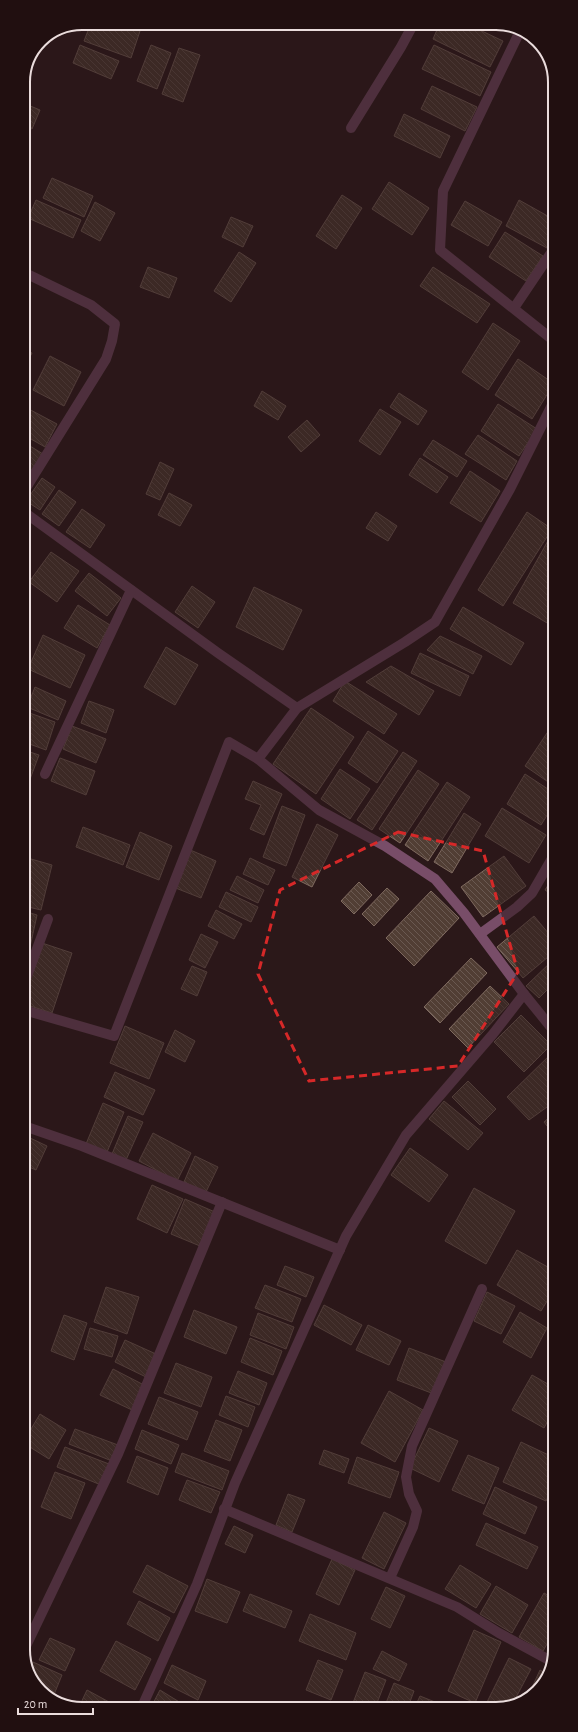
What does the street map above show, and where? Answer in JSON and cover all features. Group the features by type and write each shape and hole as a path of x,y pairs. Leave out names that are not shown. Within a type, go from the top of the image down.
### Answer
{"street":[{"path":"351,128 410,30"},
{"path":"518,35 443,191 440,250 548,336"},
{"path":"514,308 548,257"},
{"path":"30,275 91,305 115,324 112,341 106,359 30,481"},
{"path":"258,759 297,708 435,622 510,489 548,415"},
{"path":"30,516 218,653 297,708"},
{"path":"45,774 131,590"},
{"path":"30,1012 114,1036 229,742 258,759 319,810 385,846 436,879 548,1024"},
{"path":"480,934 517,907 532,893 548,865"},
{"path":"30,968 48,919"},
{"path":"144,1702 197,1584 224,1508 346,1236 406,1136 494,1034 524,994"},
{"path":"30,1128 82,1146 340,1250"},
{"path":"30,1638 118,1454 222,1202"},
{"path":"390,1578 414,1527 417,1511 409,1494 406,1477 412,1446 482,1288"},
{"path":"224,1508 457,1607 547,1660"}],"highlighted area":[{"path":"398,832 483,851 518,972 458,1066 309,1081 258,974 280,890"}],"building":[{"path":"88,30 140,30 131,58 84,41"},
{"path":"437,30 480,30 503,41 490,67 433,39"},
{"path":"80,45 119,61 111,79 73,63"},
{"path":"151,45 171,53 157,89 137,81"},
{"path":"434,45 491,72 480,96 422,69"},
{"path":"179,48 200,55 183,102 162,94"},
{"path":"432,86 477,107 465,131 421,109"},
{"path":"30,106 40,110 32,129 30,128"},
{"path":"404,114 450,136 440,158 394,136"},
{"path":"52,178 93,196 84,217 43,198"},
{"path":"389,182 429,208 412,235 372,209"},
{"path":"342,195 362,208 336,249 316,236"},
{"path":"36,200 81,220 73,238 30,219 30,214"},
{"path":"519,200 548,216 547,248 506,226"},
{"path":"465,201 502,222 488,246 451,225"},
{"path":"95,202 115,213 100,241 81,231"},
{"path":"231,217 253,226 243,247 222,237"},
{"path":"505,232 543,256 526,281 489,257"},
{"path":"239,252 256,263 231,302 214,291"},
{"path":"148,267 177,278 169,298 140,287"},
{"path":"433,267 490,304 477,323 420,286"},
{"path":"493,323 520,341 488,390 462,372"},
{"path":"50,356 81,372 64,406 33,390"},
{"path":"518,359 548,380 548,393 532,419 495,395"},
{"path":"262,391 286,406 278,420 254,406"},
{"path":"399,393 427,411 418,425 390,407"},
{"path":"498,404 537,429 519,456 481,431"},
{"path":"380,409 401,422 380,455 359,441"},
{"path":"30,410 57,424 45,447 30,438"},
{"path":"307,420 320,435 301,452 288,437"},
{"path":"478,435 517,461 506,480 465,454"},
{"path":"433,440 467,461 457,477 423,455"},
{"path":"30,446 43,454 30,475"},
{"path":"420,458 448,477 437,493 409,475"},
{"path":"160,462 174,469 160,500 146,494"},
{"path":"470,471 500,491 481,522 450,503"},
{"path":"42,478 55,487 40,510 30,504 30,495"},
{"path":"59,490 76,502 59,526 42,514"},
{"path":"169,493 192,505 180,526 158,515"},
{"path":"82,509 105,525 90,548 66,532"},
{"path":"376,512 397,526 388,541 366,528"},
{"path":"527,512 548,526 548,535 503,606 478,590"},
{"path":"548,541 548,623 513,603"},
{"path":"51,552 79,571 57,602 30,583"},
{"path":"89,573 121,598 107,616 75,591"},
{"path":"192,586 215,602 198,628 175,612"},
{"path":"254,587 302,610 283,650 236,627"},
{"path":"78,605 110,625 97,648 64,628"},
{"path":"463,607 524,643 511,665 450,629"},
{"path":"43,635 85,655 70,688 30,670 30,664"},
{"path":"440,636 482,656 473,674 427,650"},
{"path":"166,647 198,665 175,705 144,687"},
{"path":"420,653 469,676 460,696 411,673"},
{"path":"391,666 434,691 419,715 366,682"},
{"path":"345,681 397,714 384,734 333,701"},
{"path":"35,687 66,701 58,720 30,708 30,700"},
{"path":"89,701 114,710 106,733 81,723"},
{"path":"311,708 354,737 316,794 273,764"},
{"path":"30,713 55,722 46,750 30,744"},
{"path":"72,726 106,739 96,763 63,749"},
{"path":"368,731 398,751 377,783 348,763"},
{"path":"548,732 548,782 525,766"},
{"path":"30,752 39,755 30,779"},
{"path":"403,752 417,761 372,830 357,820"},
{"path":"60,758 95,771 86,795 51,781"},
{"path":"340,769 370,789 350,819 321,799"},
{"path":"418,770 439,784 400,843 379,829"},
{"path":"525,774 548,789 548,814 541,825 507,804"},
{"path":"253,781 282,794 264,835 250,829 261,805 245,799"},
{"path":"447,782 470,797 428,861 405,845"},
{"path":"282,806 305,815 286,866 263,857"},
{"path":"502,808 546,835 529,863 485,836"},
{"path":"464,813 481,824 452,873 434,862"},
{"path":"317,824 338,835 312,887 292,877"},
{"path":"83,827 130,845 123,865 76,847"},
{"path":"140,832 172,846 159,880 126,867"},
{"path":"188,849 216,861 201,898 173,887"},
{"path":"504,856 526,886 483,917 461,887"},
{"path":"250,858 275,870 268,885 243,874"},
{"path":"30,859 52,865 41,910 30,907"},
{"path":"237,876 264,890 258,903 230,890"},
{"path":"359,882 372,895 354,914 341,901"},
{"path":"548,885 548,892 545,890"},
{"path":"387,888 399,899 374,926 362,914"},
{"path":"431,891 459,918 414,966 386,938"},
{"path":"226,892 258,907 251,922 219,907"},
{"path":"216,910 242,924 234,939 208,926"},
{"path":"30,913 37,915 30,947"},
{"path":"534,916 548,933 548,957 523,978 497,947"},
{"path":"201,934 218,942 205,968 189,960"},
{"path":"42,943 72,953 52,1013 30,1006 30,978"},
{"path":"471,958 487,973 440,1023 424,1007"},
{"path":"548,965 548,989 539,998 526,986"},
{"path":"192,966 207,972 197,996 181,989"},
{"path":"490,986 509,1004 468,1048 449,1029"},
{"path":"521,1015 548,1042 548,1048 524,1072 494,1042"},
{"path":"125,1026 164,1043 149,1079 110,1063"},
{"path":"175,1030 195,1041 185,1062 165,1052"},
{"path":"548,1057 548,1106 529,1120 507,1097"},
{"path":"115,1072 155,1090 143,1115 104,1097"},
{"path":"468,1081 496,1109 480,1125 452,1097"},
{"path":"444,1101 483,1133 468,1150 429,1119"},
{"path":"103,1103 124,1112 107,1152 86,1144"},
{"path":"128,1116 143,1122 126,1160 112,1154"},
{"path":"548,1118 548,1127 544,1122"},
{"path":"153,1133 191,1153 177,1181 139,1161"},
{"path":"30,1138 47,1146 36,1170 30,1168"},
{"path":"410,1148 448,1175 429,1202 391,1175"},
{"path":"195,1156 218,1167 206,1192 184,1182"},
{"path":"152,1185 183,1199 167,1233 137,1219"},
{"path":"474,1188 515,1211 486,1264 445,1241"},
{"path":"185,1199 215,1212 200,1246 171,1234"},
{"path":"517,1250 548,1267 548,1300 541,1311 497,1285"},
{"path":"285,1266 314,1277 306,1297 277,1285"},
{"path":"265,1285 301,1299 292,1322 255,1308"},
{"path":"106,1287 139,1297 127,1334 94,1322"},
{"path":"487,1292 515,1306 501,1334 474,1321"},
{"path":"324,1305 362,1325 351,1345 314,1325"},
{"path":"194,1310 237,1327 226,1354 184,1337"},
{"path":"520,1312 547,1328 531,1358 503,1342"},
{"path":"258,1313 294,1327 286,1349 250,1335"},
{"path":"64,1315 87,1323 74,1360 51,1351"},
{"path":"368,1325 401,1341 389,1365 356,1350"},
{"path":"90,1328 118,1336 112,1357 84,1349"},
{"path":"250,1338 282,1351 273,1375 241,1362"},
{"path":"125,1340 156,1354 146,1377 115,1362"},
{"path":"409,1348 446,1362 434,1394 397,1380"},
{"path":"176,1363 212,1377 201,1407 164,1393"},
{"path":"113,1369 144,1385 132,1410 100,1395"},
{"path":"238,1371 267,1383 259,1405 229,1393"},
{"path":"532,1375 548,1384 548,1421 544,1428 512,1410"},
{"path":"389,1391 423,1410 395,1462 361,1443"},
{"path":"226,1396 255,1407 248,1427 219,1415"},
{"path":"159,1397 198,1412 187,1440 148,1424"},
{"path":"40,1414 66,1430 49,1459 30,1447 30,1431"},
{"path":"216,1420 242,1430 230,1461 204,1451"},
{"path":"429,1428 458,1441 439,1482 410,1468"},
{"path":"75,1429 118,1445 112,1461 69,1444"},
{"path":"142,1430 179,1445 171,1464 135,1449"},
{"path":"521,1442 548,1455 548,1497 546,1501 503,1482"},
{"path":"65,1447 109,1464 101,1485 57,1467"},
{"path":"324,1450 349,1459 344,1473 319,1464"},
{"path":"182,1453 229,1471 222,1490 175,1472"},
{"path":"468,1455 499,1468 484,1504 452,1490"},
{"path":"137,1456 168,1468 158,1495 127,1482"},
{"path":"357,1457 399,1472 390,1498 348,1483"},
{"path":"55,1472 85,1483 71,1519 41,1507"},
{"path":"187,1480 220,1492 211,1513 179,1500"},
{"path":"495,1487 537,1507 525,1534 483,1514"},
{"path":"288,1494 305,1500 292,1532 276,1525"},
{"path":"384,1512 406,1523 384,1569 362,1558"},
{"path":"486,1523 538,1547 527,1569 476,1545"},
{"path":"234,1526 253,1535 245,1553 225,1544"},
{"path":"332,1559 355,1570 339,1605 316,1594"},
{"path":"147,1565 188,1586 174,1613 133,1592"},
{"path":"460,1565 491,1584 476,1608 445,1589"},
{"path":"207,1579 240,1592 227,1623 195,1611"},
{"path":"496,1586 528,1605 512,1633 480,1614"},
{"path":"386,1587 405,1596 390,1628 371,1619"},
{"path":"544,1593 548,1595 548,1642 543,1651 519,1637"},
{"path":"250,1594 292,1611 285,1628 243,1611"},
{"path":"139,1601 170,1618 158,1641 127,1624"},
{"path":"310,1614 356,1633 346,1660 299,1641"},
{"path":"474,1630 501,1642 475,1702 448,1691"},
{"path":"50,1638 75,1649 65,1671 39,1660"},
{"path":"116,1641 151,1659 135,1690 100,1671"},
{"path":"382,1651 407,1664 399,1681 373,1669"},
{"path":"509,1658 531,1669 516,1698 503,1702 487,1702"},
{"path":"318,1660 343,1670 331,1700 306,1690"},
{"path":"33,1662 62,1675 54,1694 45,1687 35,1673 32,1664"},
{"path":"172,1665 206,1681 198,1700 164,1683"},
{"path":"540,1670 543,1672 541,1676 532,1688"},
{"path":"365,1672 386,1680 377,1702 353,1702"},
{"path":"394,1683 414,1691 410,1702 386,1702"},
{"path":"87,1690 109,1702 81,1702"},
{"path":"160,1690 179,1702 154,1702"},
{"path":"420,1696 435,1702 417,1702"}]}
